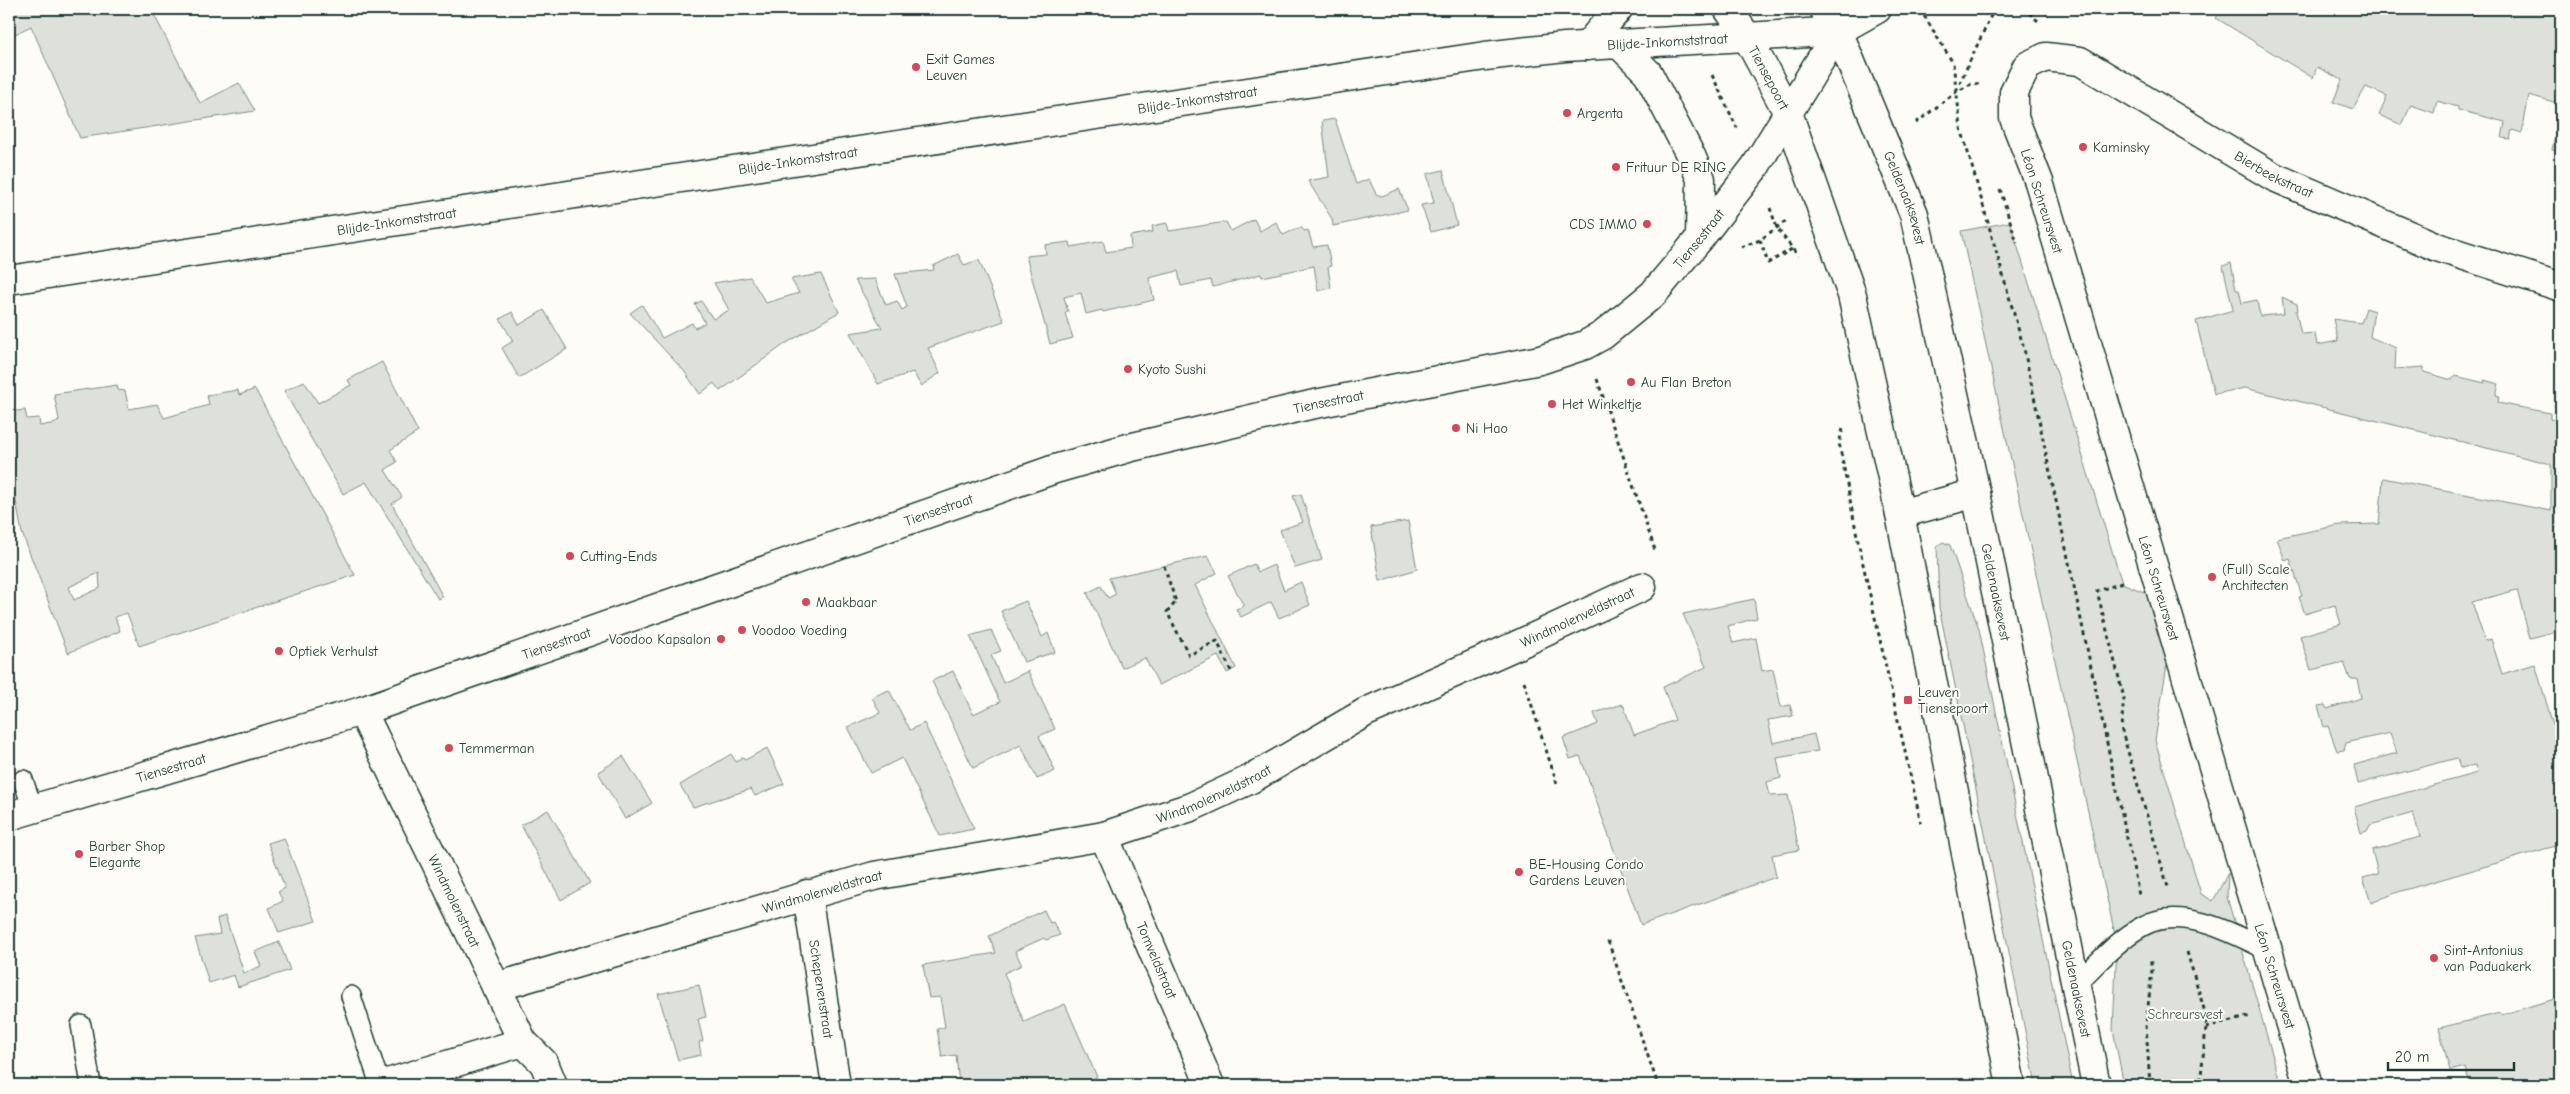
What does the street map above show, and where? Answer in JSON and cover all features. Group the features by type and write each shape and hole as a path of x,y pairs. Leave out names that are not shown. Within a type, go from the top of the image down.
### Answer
{"street":[{"name":"Blijde-Inkomststraat","path":"1587,46 1618,9"},
{"path":"1728,9 1747,37"},
{"path":"1831,20 1877,9"},
{"name":"Tiensepoort","path":"1788,113 1747,37 1831,20"},
{"name":"Tiensepoort","path":"1788,113 1831,20"},
{"name":"Geldenaaksevest","path":"1831,20 1870,107 1914,214 1976,493 2096,1085"},
{"name":"Blijde-Inkomststraat","path":"9,280 1485,56 1587,46 1747,37"},
{"path":"1619,44 1648,73 1701,179 1700,238"},
{"name":"Bierbeekstraat","path":"2014,92 2027,66 2046,56 2080,61 2274,177 2437,247 2561,287"},
{"name":"Léon Schreursvest","path":"2014,92 2014,118 2038,182 2308,1085"},
{"path":"1788,113 1852,296 1900,514 2011,1085"},
{"name":"Tiensestraat","path":"21,813 362,711 1055,469 1128,448 1310,405 1540,360 1585,344 1603,335 1652,294 1700,238 1755,167 1788,113"},
{"path":"1900,514 1976,493"},
{"name":"Windmolenveldstraat","path":"496,987 807,894 916,867 1104,836 1191,806 1251,779 1366,712 1642,587"},
{"name":"Windmolenstraat","path":"362,711 523,1042 544,1064 553,1085"},
{"name":"Tomveldstraat","path":"1104,836 1210,1085"},
{"name":"Schepenenstraat","path":"807,894 836,1085"},
{"path":"381,1085 523,1042"}],"lane":[{"path":"21,813 22,780"},
{"path":"2076,984 2117,944 2145,925 2161,920 2178,919 2206,924 2232,933 2267,950"},
{"path":"351,996 381,1085"},
{"path":"81,1025 91,1085"}],"path":[{"path":"1920,9 1953,63 1961,128 2024,349 2140,904"},
{"path":"1956,92 1994,9"},
{"path":"1695,40 1755,167 1777,228 1800,260"},
{"path":"1999,186 2019,251"},
{"path":"1760,240 1768,263 1792,249"},
{"name":"Windmolenveldstraat","path":"1585,344 1659,562 1638,571 1642,587"},
{"path":"1844,425 1839,443 1840,449 1900,736 1922,825"},
{"path":"1164,566 1176,602 1167,612 1189,655 1217,641 1231,671"},
{"path":"2119,574 2122,583 2097,591 2124,698 2121,728 2171,897"},
{"path":"1513,647 1557,784"},
{"path":"1608,941 1658,1085"},
{"path":"2185,944 2207,1019 2200,1085"},
{"path":"2150,953 2152,970 2146,1025 2150,1085"},
{"path":"2206,1028 2254,1014"}],"green space":[{"path":"9,9 151,9 200,103 239,83 255,111 80,138 31,26 9,37"},
{"path":"2221,9 2561,9 2561,104 2529,95 2522,133 2512,130 2510,139 2502,138 2505,122 2458,110 2458,107 2437,101 2434,113 2411,105 2402,125 2379,115 2387,96 2366,87 2353,109 2333,102 2342,80 2317,67 2313,78 2216,18"},
{"path":"2561,105 2561,153 2552,150"},
{"path":"1335,119 1356,184 1369,179 1376,194 1382,196 1399,189 1408,210 1333,226 1332,219 1308,181 1329,177 1322,121"},
{"path":"1443,170 1457,225 1431,232 1421,205 1434,203 1427,174"},
{"path":"1254,219 1260,231 1276,222 1283,235 1301,227 1304,231 1308,230 1313,247 1327,245 1331,266 1328,267 1331,288 1318,291 1314,266 1262,277 1261,274 1213,287 1211,280 1181,286 1178,271 1149,278 1154,300 1103,312 1102,310 1086,314 1081,293 1064,297 1068,312 1065,313 1073,338 1050,344 1026,256 1046,254 1045,245 1070,242 1071,247 1103,241 1106,252 1131,248 1130,236 1153,232 1152,226 1167,223 1169,231 1226,222 1231,231"},
{"name":"Schreursvest","path":"2010,222 2122,583 2163,600 2172,633 2155,740 2201,894 2213,901 2228,873 2227,897 2281,1085 2124,1085 2113,1030 2117,944 1961,231"},
{"path":"958,254 964,265 979,260 1004,321 928,348 940,373 921,386 913,372 878,384 850,333 882,328 855,280 875,279 886,305 897,301 902,310 907,307 895,274 934,270 933,266"},
{"path":"2231,263 2236,290 2239,290 2242,303 2257,300 2260,316 2284,314 2282,297 2297,304 2298,311 2296,311 2301,334 2315,333 2317,345 2338,341 2333,319 2361,323 2366,308 2374,311 2370,337 2396,348 2395,369 2424,367 2424,372 2452,380 2455,376 2485,383 2484,380 2499,384 2496,395 2499,396 2498,403 2550,413 2550,419 2561,422 2561,641 2558,631 2530,638 2517,590 2472,602 2485,641 2491,639 2502,674 2535,664 2561,752 2561,867 2555,846 2398,892 2371,903 2363,878 2378,874 2372,850 2420,837 2413,813 2370,825 2367,831 2361,833 2354,807 2477,773 2475,765 2460,768 2457,758 2358,784 2354,765 2397,753 2390,733 2346,743 2344,750 2337,751 2328,726 2324,727 2318,706 2325,705 2327,709 2361,698 2357,679 2350,679 2344,662 2311,670 2300,636 2341,624 2335,605 2305,614 2299,597 2302,596 2290,559 2285,561 2277,538 2340,525 2379,524 2383,478 2551,511 2551,464 2245,388 2214,394 2196,321 2233,310 2223,266"},
{"path":"821,274 839,312 785,344 720,391 714,383 700,394 684,371 630,313 642,305 662,338 692,323 695,328 705,323 695,304 701,301 713,319 729,310 714,283 750,277 766,303 799,293 791,279"},
{"path":"544,310 567,349 519,378 502,348 513,341 500,319 512,312 519,325"},
{"path":"382,362 418,432 390,450 397,462 385,470 402,497 392,504 443,597 438,599 366,482 343,494 284,391 304,381 318,403 351,385 348,380"},
{"path":"117,385 118,390 125,391 129,409 157,404 164,418 209,405 207,395 238,390 239,395 255,389 355,575 139,646 127,613 115,617 120,631 68,653 22,533 9,463 9,412 25,410 27,419 39,418 40,426 56,423 59,420 54,394","holes":["99,573 100,588 74,600 69,587"]},
{"path":"1301,494 1322,560 1295,568 1280,530 1303,522 1293,496"},
{"path":"1408,521 1417,569 1380,581 1371,527"},
{"path":"1943,542 1950,545 1979,629 2073,1085 2036,1085 1939,607 1937,546"},
{"path":"1208,556 1217,573 1195,585 1236,668 1227,673 1218,656 1159,685 1145,658 1122,668 1087,593 1101,586 1108,598 1116,594 1109,578"},
{"path":"1254,564 1258,572 1274,565 1284,590 1301,582 1310,605 1279,618 1271,602 1241,617 1236,609 1244,606 1228,576"},
{"path":"1754,599 1757,618 1728,626 1733,643 1756,638 1762,671 1773,669 1781,707 1790,705 1793,716 1768,720 1773,743 1814,734 1818,751 1777,758 1781,778 1767,782 1770,796 1788,795 1799,850 1772,855 1776,877 1641,925 1580,756 1570,759 1563,738 1598,724 1594,713 1623,704 1634,735 1675,720 1663,687 1706,667 1683,614"},
{"path":"1026,601 1042,637 1048,633 1055,652 1024,662 1001,611"},
{"path":"991,630 1001,651 991,655 1003,683 1028,671 1055,729 1039,736 1055,771 1037,779 1021,745 973,768 932,681 953,671 973,714 1000,702 970,636"},
{"path":"889,690 910,730 924,723 974,829 940,836 902,758 871,773 848,727 880,713 872,697"},
{"path":"767,748 784,784 755,796 751,789 693,807 680,785 731,754 736,762 743,757 745,760"},
{"path":"623,756 652,803 625,819 598,772"},
{"path":"548,810 590,883 561,900 521,825"},
{"path":"284,838 316,921 279,933 269,908 283,901 278,892 285,888 268,843"},
{"path":"1044,910 1050,923 1053,922 1060,935 1046,940 1044,938 1015,951 1022,965 1004,973 1024,1022 1065,1004 1097,1077 1077,1085 959,1085 956,1055 942,1057 937,1029 945,1027 940,997 929,998 923,965 996,953 989,936"},
{"path":"225,916 244,973 261,966 255,952 279,942 290,970 238,987 234,975 209,983 195,938 220,934 217,919"},
{"path":"699,985 706,1017 698,1019 703,1041 699,1042 701,1055 678,1060 658,994"},
{"path":"2561,997 2561,1085 2467,1085 2470,1084 2465,1067 2450,1071 2439,1028 2500,1013 2501,1015"}],"place":[{"name":"Exit Games Leuven","path":"916,67"},
{"name":"Argenta","path":"1567,113"},
{"name":"Kaminsky","path":"2083,147"},
{"name":"Frituur DE RING","path":"1616,167"},
{"name":"CDS IMMO","path":"1647,224"},
{"name":"Kyoto Sushi","path":"1128,369"},
{"name":"Au Flan Breton","path":"1631,382"},
{"name":"Het Winkeltje","path":"1552,404"},
{"name":"Ni Hao","path":"1456,428"},
{"name":"Cutting-Ends","path":"570,556"},
{"name":"(Full) Scale Architecten","path":"2212,577"},
{"name":"Maakbaar","path":"806,602"},
{"name":"Voodoo Voeding","path":"742,630"},
{"name":"Voodoo Kapsalon","path":"721,639"},
{"name":"Optiek Verhulst","path":"279,651"},
{"name":"Leuven Tiensepoort","path":"1908,700"},
{"name":"Temmerman","path":"449,748"},
{"name":"Barber Shop Elegante","path":"79,854"},
{"name":"BE-Housing Condo Gardens Leuven","path":"1519,872"},
{"name":"Sint-Antonius van Paduakerk","path":"2434,958"}]}
